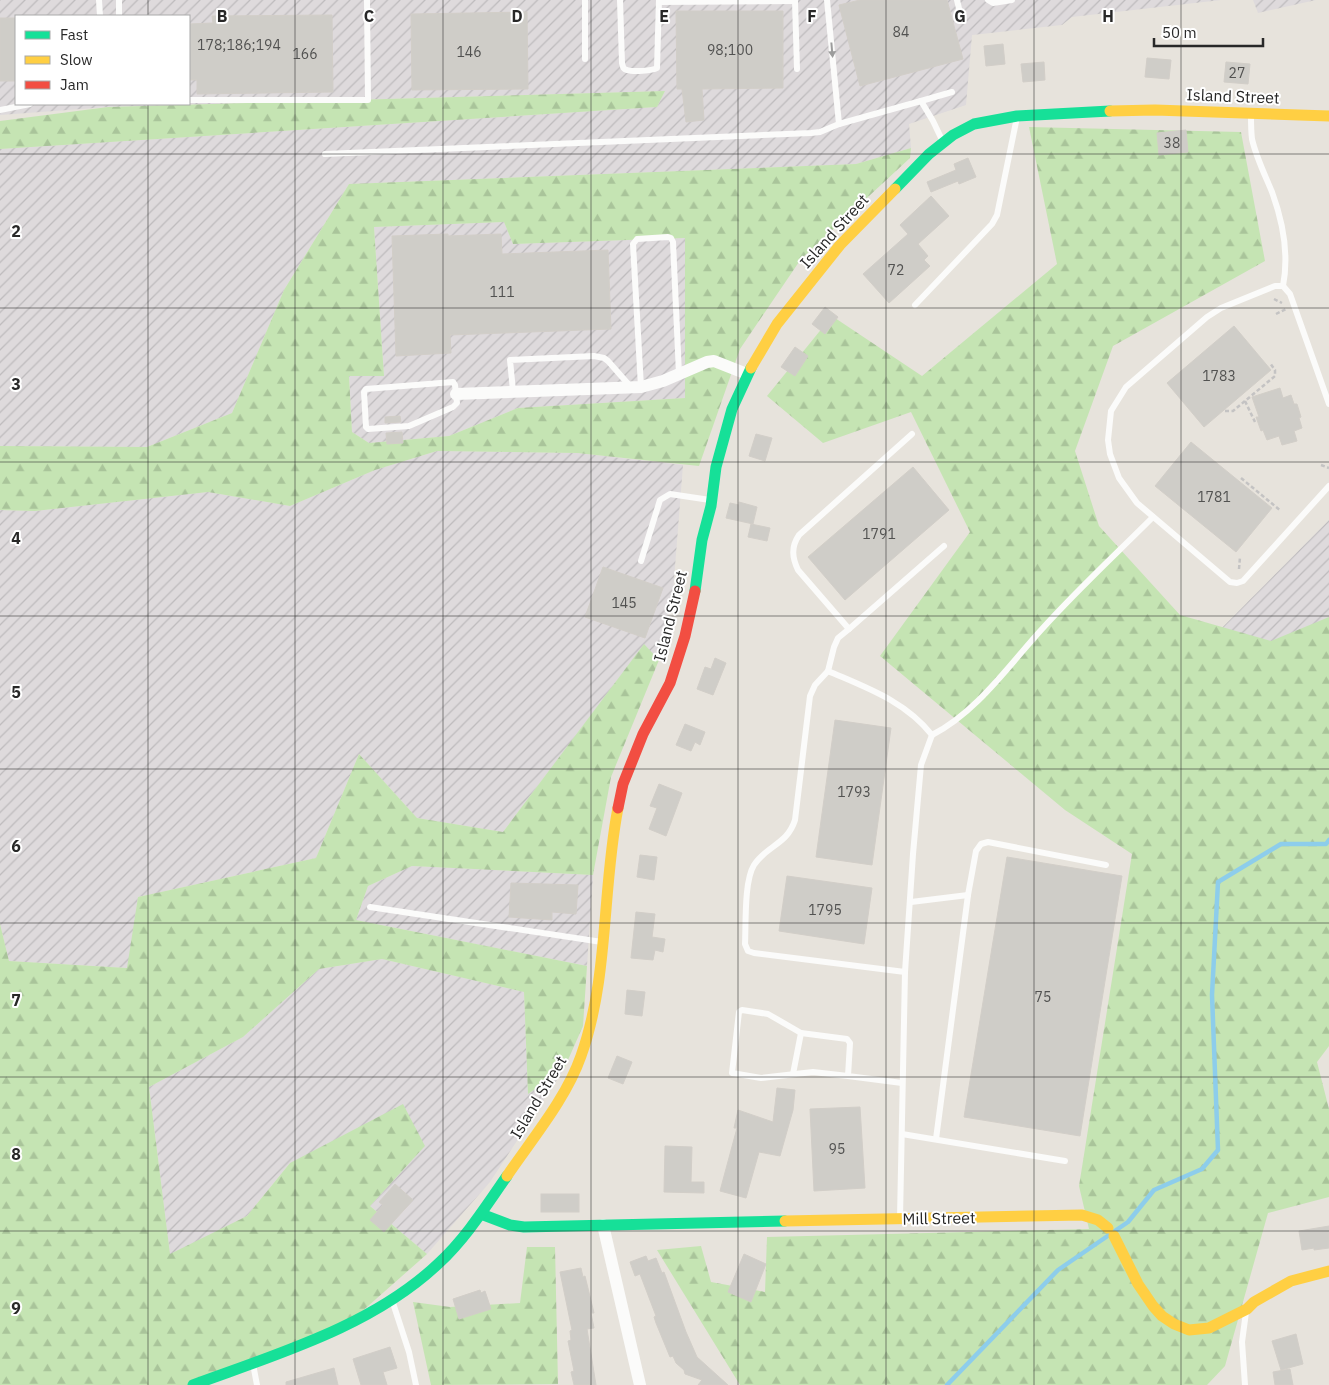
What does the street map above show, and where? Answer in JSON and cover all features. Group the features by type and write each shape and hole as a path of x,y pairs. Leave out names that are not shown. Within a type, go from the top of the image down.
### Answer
{"street":[{"name":"Island Street","path":"193,1385 208,1382 335,1329 392,1299 434,1268 481,1214 565,1090 581,1057 595,1006 609,871 623,784 643,734 670,683 685,636 718,459 732,409 747,374 777,324 840,244 930,154 963,129 974,124 1017,116 1093,111 1155,110 1329,116"},
{"path":"456,394 636,387 651,385 707,362 714,361 747,374"},
{"name":"Mill Street","path":"481,1214 510,1225 524,1227 1082,1215 1098,1220 1111,1232 1138,1284 1162,1316 1174,1324 1189,1330 1209,1328 1247,1309 1254,1302 1291,1281 1329,1271"},
{"path":"603,1225 640,1385"}],"lane":[{"path":"99,0 100,15"},
{"path":"119,0 119,15"},
{"path":"190,100 368,100 367,0"},
{"path":"585,0 585,59"},
{"path":"620,0 622,63 624,68 628,70 653,70 657,68 659,1 795,1 797,69"},
{"path":"957,0 961,17"},
{"path":"988,0 993,3 1012,0"},
{"path":"828,1 839,124"},
{"path":"324,154 811,133 820,132 839,124 952,92"},
{"path":"921,101 943,143"},
{"path":"0,110 25,105"},
{"path":"1250,113 1256,154 1276,204 1282,227 1286,256 1286,273 1283,286"},
{"path":"916,305 992,224 997,215 1017,116"},
{"path":"636,387 633,244 637,239 668,237 673,242 679,374"},
{"path":"1329,404 1294,301 1288,290 1283,286 1275,286 1230,304 1207,317 1126,387 1111,411 1108,440 1110,454 1119,478 1137,503 1230,582 1237,583 1244,580 1329,486"},
{"path":"513,391 510,360 594,356 604,358 636,387"},
{"path":"453,382 456,385 456,394 457,403 453,407 413,425 368,429 366,427 364,392 366,389 453,382"},
{"path":"849,629 798,570 794,561 794,542 799,535 912,434"},
{"path":"640,561 660,500 670,494 711,500"},
{"path":"900,1219 905,972 921,765 932,735 950,725 968,710 1060,610 1153,517"},
{"path":"905,972 754,953 748,950 745,944 749,875 760,857 786,838 792,830 795,820 810,696 815,685 828,670 838,638 944,546"},
{"path":"828,670 894,700 912,714 932,735"},
{"path":"936,1139 968,895 976,851 981,844 988,842 1106,865"},
{"path":"911,902 968,895"},
{"path":"370,907 603,942"},
{"path":"848,1076 849,1040 801,1033 768,1014 742,1010 739,1012 732,1073 761,1078 813,1072 902,1083"},
{"path":"793,1074 801,1033"},
{"path":"902,1134 1065,1161"},
{"path":"392,1299 409,1352 416,1385"},
{"path":"1245,1385 1242,1342 1247,1309"},
{"path":"253,1363 257,1385"}],"path":[{"path":"1274,299 1284,304 1286,308 1286,310 1276,314"},
{"path":"1225,411 1233,411 1275,376 1275,370 1270,363"},
{"path":"1245,401 1255,422"},
{"path":"1322,465 1329,468"},
{"path":"1241,478 1281,511"},
{"path":"1239,569 1240,557"}],"shaded area":[{"path":"0,0 1221,0 1072,17 1062,25 972,35 966,105 909,124 911,148 856,164 349,184 284,290 232,413 147,447 0,446 0,149 657,107 665,91 190,105 190,15 15,15 15,105 178,105 108,107 0,115"},
{"path":"1253,0 1316,0 1258,13"},
{"path":"504,222 513,244 685,238 685,398 518,408 449,436 369,443 352,432 349,376 384,376 374,227"},
{"path":"437,451 577,453 683,465 673,592 659,660 644,645 503,832 417,818 359,754 316,858 138,897 128,968 9,961 0,924 0,510 35,511 208,492 290,506 375,470"},
{"path":"1329,520 1329,667 1193,657"},
{"path":"412,866 593,875 587,966 356,920 368,886"},
{"path":"382,959 524,992 528,1093 564,1069 490,1182 427,1254 370,1206 425,1146 290,1163 247,1216 170,1255 149,1087 243,1037 319,969"}],"green space":[{"path":"665,91 657,107 0,149 0,121 108,107"},
{"path":"1029,127 1241,132 1265,261 1113,346 1075,451 1099,526 1180,615 1271,641 1329,617 1329,1046 1317,1062 1329,1109 1329,1197 1268,1213 1225,1366 1207,1385 740,1385 657,1250 701,1246 711,1282 765,1292 767,1237 1089,1229 1079,1186 1132,854 1065,810 880,656 970,532 911,412 823,443 767,396 832,316 922,376 1057,264"},
{"path":"911,148 910,158 801,259 740,349 699,466 577,453 437,451 375,470 290,506 208,492 35,511 0,510 0,446 147,447 232,413 284,290 349,184 856,164","holes":["504,222 513,244 685,238 685,398 518,408 449,436 369,443 352,432 349,376 384,376 374,227"]},
{"path":"644,644 659,660 611,777 593,875 412,866 368,886 356,920 587,966 583,1026 564,1069 528,1094 524,992 382,959 319,969 243,1037 149,1087 170,1254 247,1216 290,1163 403,1104 425,1146 370,1206 427,1254 333,1337 190,1385 0,1385 0,924 9,961 127,968 138,897 316,858 359,754 417,818 503,832"},
{"path":"527,1247 555,1247 558,1384 431,1385 413,1302 450,1307 520,1303"}],"building":[{"path":"860,0 947,0 963,59 860,86 839,5"},
{"path":"676,11 783,11 783,88 702,89 704,120 686,122 682,89 677,89"},
{"path":"527,12 528,89 412,90 411,14"},
{"path":"332,15 333,92 197,94 197,80 190,80 190,24 213,23 212,16"},
{"path":"0,18 15,18 15,81 0,81"},
{"path":"1003,44 1005,64 986,66 984,46"},
{"path":"1147,58 1171,60 1169,79 1145,77"},
{"path":"1044,62 1045,80 1023,82 1021,64"},
{"path":"1226,62 1250,64 1248,84 1224,82"},
{"path":"1186,130 1188,152 1159,155 1157,133"},
{"path":"968,158 976,177 959,184 958,181 931,192 927,182 956,170 954,164"},
{"path":"931,196 949,216 918,244 928,256 924,260 930,266 889,303 863,274 908,234 900,225"},
{"path":"448,234 448,236 501,234 502,254 608,250 611,329 450,335 451,353 396,356 392,236"},
{"path":"825,307 838,317 825,334 812,324"},
{"path":"1234,326 1271,370 1204,427 1167,383"},
{"path":"795,347 808,356 795,376 781,367"},
{"path":"1280,388 1283,398 1291,395 1294,404 1297,404 1302,428 1294,431 1297,441 1282,445 1279,436 1267,440 1263,430 1261,431 1256,417 1259,417 1252,397"},
{"path":"400,416 401,422 385,423 385,417"},
{"path":"402,432 403,443 387,444 386,433"},
{"path":"756,434 772,438 765,461 749,456"},
{"path":"1191,442 1272,508 1236,552 1155,486"},
{"path":"913,467 949,510 845,600 808,557"},
{"path":"739,502 757,507 753,524 726,518 730,503 739,505"},
{"path":"751,524 770,528 767,541 748,537"},
{"path":"603,567 663,588 645,638 585,617"},
{"path":"715,658 726,663 713,695 697,689 705,667 711,669"},
{"path":"835,720 891,728 872,865 816,857"},
{"path":"685,724 705,732 700,745 695,742 691,751 676,745"},
{"path":"659,784 682,793 666,836 649,829 657,808 650,806"},
{"path":"640,855 657,857 654,880 637,877"},
{"path":"1007,857 1122,876 1080,1136 964,1117"},
{"path":"787,876 872,888 864,944 779,931"},
{"path":"511,883 578,885 576,914 552,912 552,920 509,917"},
{"path":"636,912 655,914 652,937 665,939 663,952 655,950 653,960 631,958"},
{"path":"627,990 645,992 642,1016 625,1014"},
{"path":"617,1056 632,1062 623,1084 608,1078"},
{"path":"777,1088 795,1090 793,1110 780,1156 759,1152 746,1198 720,1191 737,1128 734,1128 738,1110 773,1122"},
{"path":"860,1107 865,1188 814,1191 810,1109"},
{"path":"665,1146 692,1147 691,1182 704,1182 704,1193 664,1192"},
{"path":"395,1184 413,1200 384,1232 370,1220 383,1205 379,1202"},
{"path":"541,1194 579,1194 579,1212 541,1212"},
{"path":"1329,1226 1329,1248 1302,1250 1299,1231"},
{"path":"744,1254 766,1264 751,1302 728,1292"},
{"path":"646,1256 648,1261 656,1258 662,1273 664,1272 697,1357 728,1385 698,1385 702,1380 685,1374 673,1356 670,1357 656,1323 654,1317 656,1316 640,1274 635,1276 630,1262"},
{"path":"581,1268 583,1277 585,1276 594,1313 591,1313 594,1328 587,1329 596,1385 574,1385 571,1372 574,1371 568,1341 571,1340 570,1331 572,1330 560,1272"},
{"path":"480,1290 481,1293 485,1291 491,1309 459,1319 453,1299"},
{"path":"1296,1334 1303,1364 1281,1370 1272,1341"},
{"path":"390,1347 397,1368 383,1372 387,1385 361,1385 353,1359"},
{"path":"334,1368 338,1385 286,1385 286,1382"},
{"path":"1290,1369 1293,1385 1275,1385 1273,1372"}],"waterway":[{"path":"947,1385 1058,1270 1128,1222 1154,1190 1202,1169 1218,1150 1212,995 1218,882 1281,844 1326,844 1329,840"}],"traffic: fast":[{"path":"895,189 929,154 953,135 974,124 1017,116 1110,111"},
{"path":"695,591 702,540 711,506 716,467 732,409 751,368"},
{"path":"193,1385 323,1336 385,1304 413,1285 449,1253 475,1221 507,1176"},
{"path":"481,1214 510,1225 524,1227 785,1221"}],"traffic: slow":[{"path":"1110,111 1155,110 1329,116"},
{"path":"751,368 777,324 840,245 895,189"},
{"path":"507,1176 558,1103 575,1072 581,1056 590,1026 601,965 609,870 618,808"},
{"path":"785,1221 1082,1215 1098,1220 1108,1228"},
{"path":"1114,1236 1138,1284 1153,1306 1162,1316 1174,1324 1189,1330 1209,1328 1247,1309 1254,1302 1291,1281 1329,1271"}],"traffic: jam":[{"path":"618,808 623,784 643,734 670,683 685,636 695,591"}]}
